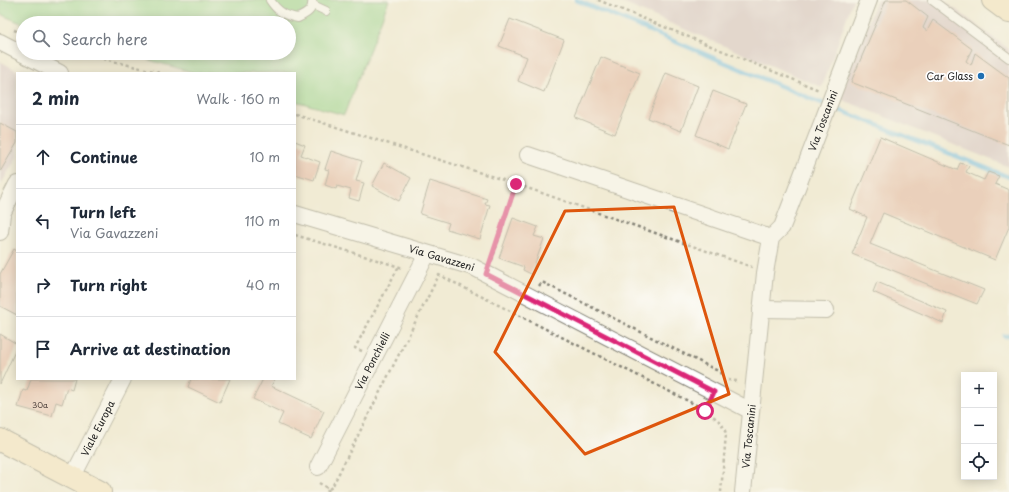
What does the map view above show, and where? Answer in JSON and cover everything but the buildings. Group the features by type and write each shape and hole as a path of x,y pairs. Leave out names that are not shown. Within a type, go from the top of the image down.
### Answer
{"street":[{"name":"Via Toscanini","path":"743,492 761,309 771,238 782,227 869,0"},
{"path":"993,0 1009,12"},
{"path":"0,42 16,50"},
{"path":"35,60 58,72"},
{"path":"528,155 771,238"},
{"path":"0,232 2,214 16,186"},
{"name":"Via Gavazzeni","path":"296,214 473,267 751,411"},
{"name":"Via Ponchielli","path":"318,467 427,254"},
{"path":"761,309 826,310"},
{"name":"Viale Europa","path":"72,478 123,380"},
{"path":"0,440 100,492"}],"lane":[{"path":"270,0 283,14 290,16"},
{"path":"932,0 1009,58"},
{"path":"296,17 298,18 311,10 313,2 326,11"}],"path":[{"path":"598,0 832,96"},
{"path":"108,60 157,72"},
{"path":"296,114 516,184 750,266 765,273"},
{"path":"486,274 516,184"},
{"path":"296,234 399,266 434,284"},
{"path":"365,353 356,348 399,266"},
{"path":"749,274 750,266"},
{"path":"329,489 332,487 439,275 706,410 705,411 719,419 724,426 726,434 721,492 728,492"},
{"path":"536,292 542,282 720,372 722,377 730,381 737,381 738,374"},
{"path":"706,410 722,377"}],"highlighted area":[{"path":"674,207 729,394 585,454 495,352 565,211"}],"shaded area":[{"path":"615,0 853,0 822,87"},
{"path":"877,0 943,0 1009,49 1009,167 838,98"},
{"path":"0,61 19,72 16,72 16,159 0,186"}],"green space":[{"path":"0,0 389,0 344,115 296,101 296,72 192,72 150,60 296,60 296,16 16,16 16,21 0,14"}],"waterway":[{"path":"576,0 814,100 1009,177"},
{"path":"1004,336 1009,336"}],"place":[{"name":"Car Glass","path":"981,76"}],"route":[{"path":"516,184 486,274 714,392 705,411"}]}
